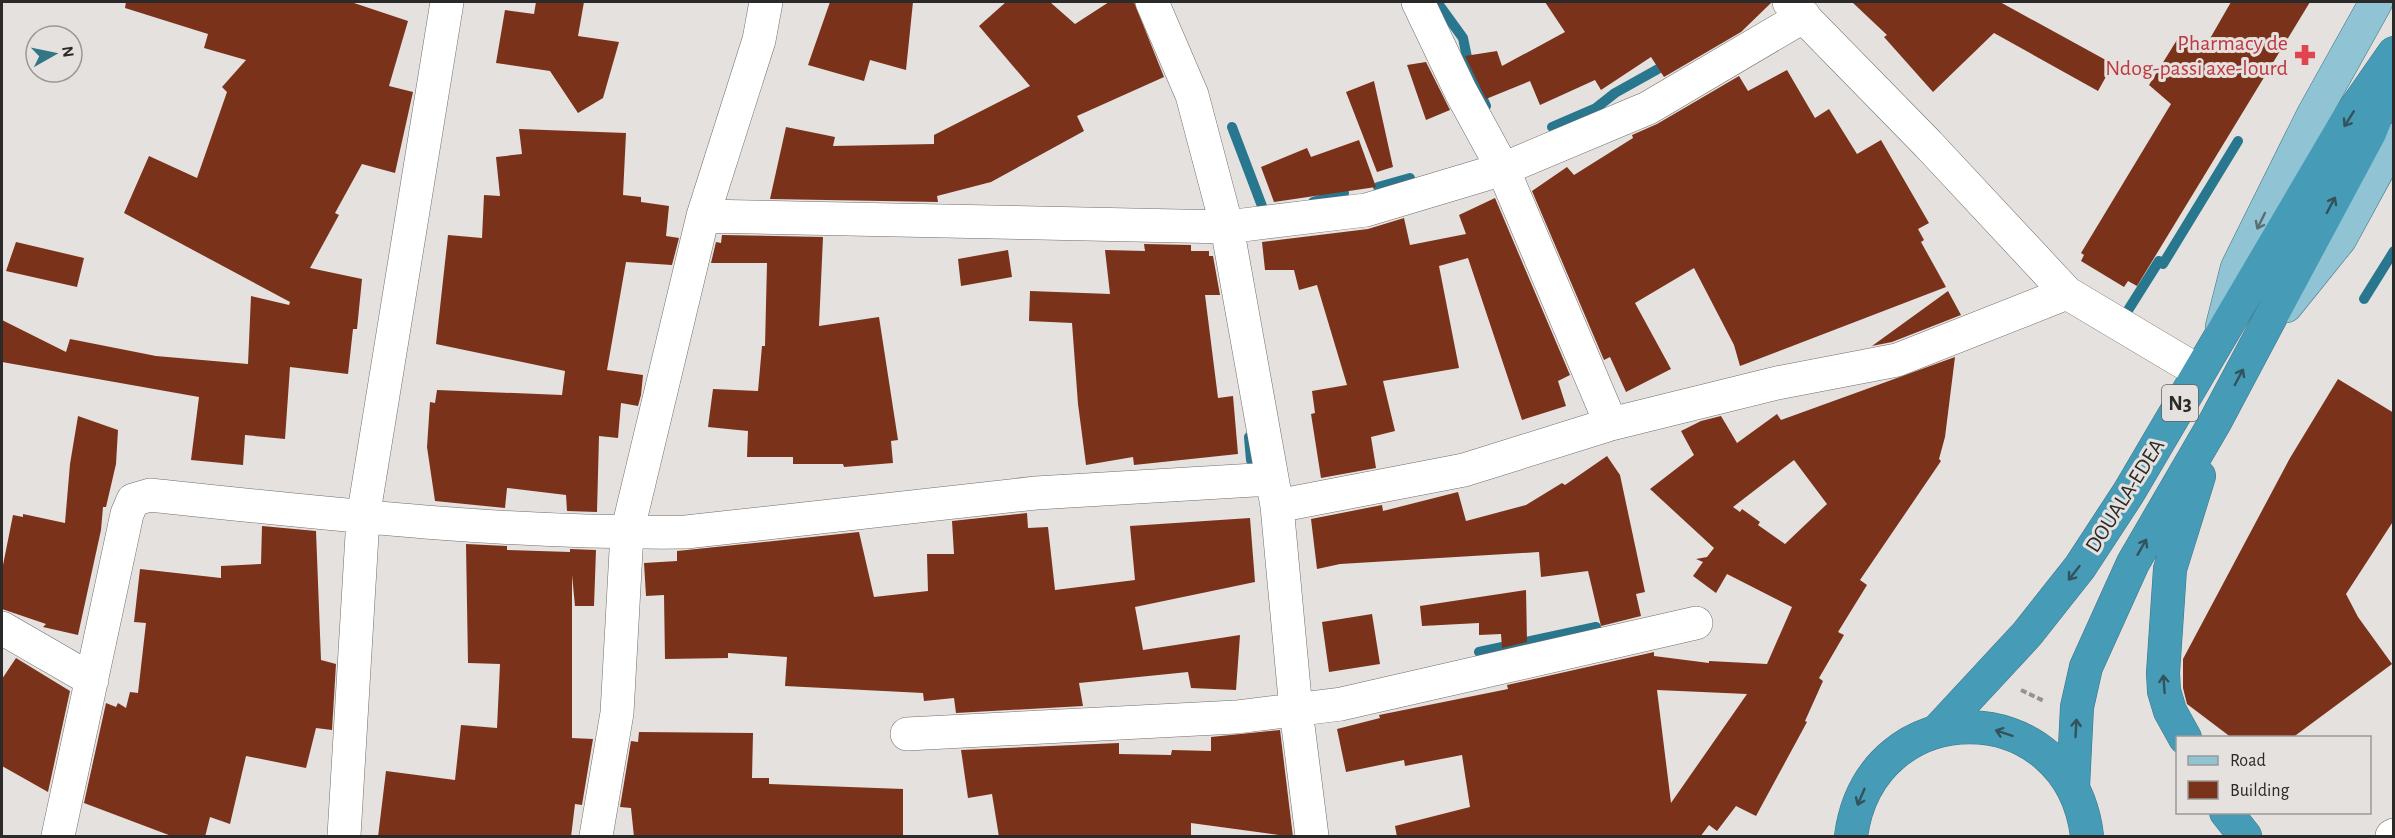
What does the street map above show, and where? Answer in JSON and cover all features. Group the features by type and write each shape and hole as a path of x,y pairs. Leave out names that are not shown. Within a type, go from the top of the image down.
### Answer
{"highway":[{"name":"DOUALA-EDEA","path":"1937,731 2027,634 2080,567 2129,492 2350,116 2394,53"},
{"name":"DOUALA-EDEA","path":"2073,787 2077,707 2086,667 2133,563 2215,422 2370,132 2394,73"},
{"path":"2184,736 2170,711 2164,691 2170,569 2215,422"},
{"name":"N3","path":"1851,837 1854,814 1866,787 1884,762 1908,743 1937,731 1968,727 2000,730 2028,742 2054,762 2073,787 2085,816 2087,837"},
{"path":"2227,814 2244,837"}],"main road":[{"name":"N3","path":"2221,332 2237,268 2313,115 2376,2"},
{"name":"N3","path":"2267,324 2291,302 2340,239 2394,140"}],"street":[{"path":"344,837 363,518 447,2"},
{"path":"596,837 616,713 627,533 703,216 759,40 766,2"},
{"path":"1152,2 1192,95 1227,227 1275,492 1296,710 1312,837"},
{"path":"1418,2 1461,92 1503,169 1611,424"},
{"path":"703,216 1227,227 1366,210 1503,169 1648,108 1797,9 2067,293 2198,372"},
{"path":"58,837 127,513 134,500 150,495 363,518 627,533 686,532 1036,493 1275,492 1464,470 1611,424 1777,383 1897,360 2067,293"},
{"path":"907,734 1236,717 1341,704 1696,623"},
{"path":"2,628 92,681"}],"path":[{"path":"1993,668 2017,688 2044,701 2077,707"}],"building":[{"path":"126,2 351,2 408,21 389,86 413,92 395,173 362,164 335,213 339,215 310,268 362,279 357,329 353,329 348,374 290,367 285,439 245,435 243,465 191,460 199,397 2,362 2,320 66,352 70,339 156,356 248,364 251,296 289,305 290,302 124,213 149,156 197,178 227,92 222,87 246,60 204,48 208,34 125,8"},
{"path":"536,2 584,2 578,36 619,42 603,98 578,113 550,71 496,63 505,10 534,14"},
{"path":"830,2 913,2 906,70 870,60 864,81 808,65"},
{"path":"1006,2 1050,2 1075,24 1109,2 1134,2 1164,77 1077,116 1084,131 991,182 937,196 938,202 770,199 786,127 835,137 833,146 934,144 934,135 1030,86 979,26"},
{"path":"1545,2 1771,3 1741,32 1664,77 1651,57 1601,90 1595,80 1540,105 1530,81 1486,99 1465,56 1497,51 1502,66 1565,32"},
{"path":"1852,2 2000,2 2113,64 2098,91 1994,33 1933,92 1884,37 1887,35"},
{"path":"2231,2 2310,2 2137,286 2128,281 2124,287 2081,261 2084,255 2081,253 2171,104 2149,85 2180,35 2204,49"},
{"path":"1426,62 1450,110 1426,120 1407,65"},
{"path":"1787,70 1815,118 1829,109 1857,154 1881,140 1929,223 1918,229 1924,240 1921,242 1946,287 1740,366 1734,345 1694,268 1635,303 1671,369 1626,392 1610,357 1604,360 1532,191 1567,167 1574,175 1633,138 1632,135 1657,124 1739,76 1748,91"},
{"path":"1374,81 1393,167 1377,172 1346,92"},
{"path":"519,129 626,133 623,195 641,197 641,202 669,206 666,236 679,238 672,265 626,262 607,370 643,375 641,395 638,406 621,403 618,438 599,436 597,512 567,511 566,495 507,488 505,508 435,501 427,447 430,402 435,403 437,390 562,395 565,371 436,344 448,235 482,238 484,195 500,196 496,157 522,154"},
{"path":"1359,140 1376,187 1274,202 1261,167 1307,148 1311,157"},
{"path":"1495,198 1570,375 1558,381 1566,406 1522,420 1468,258 1439,266 1459,368 1383,381 1395,431 1371,437 1376,468 1321,478 1311,414 1315,413 1312,391 1347,385 1317,285 1299,290 1294,270 1265,270 1262,242 1368,229 1404,218 1410,245 1466,234 1459,215"},
{"path":"722,235 823,237 819,326 879,317 898,440 891,441 893,463 844,467 843,464 793,464 793,457 747,457 748,431 708,427 713,389 758,391 762,346 765,346 767,263 711,263 716,242 721,243"},
{"path":"16,242 84,258 77,287 6,271"},
{"path":"1144,244 1191,245 1191,251 1209,251 1209,256 1213,256 1220,295 1205,295 1218,398 1233,396 1238,454 1134,465 1133,457 1086,465 1078,404 1072,323 1029,321 1030,291 1110,294 1105,250 1145,251"},
{"path":"1008,250 1012,277 961,286 958,259"},
{"path":"1948,291 1961,315 1892,342 1872,346"},
{"path":"1955,357 1945,437 1939,459 1941,461 1860,580 1867,585 1838,632 1844,635 1819,678 1823,681 1805,721 1807,722 1756,816 1736,806 1717,831 1709,825 1700,837 1397,837 1395,826 1470,807 1462,755 1405,766 1404,760 1346,772 1337,729 1380,718 1379,715 1508,689 1507,685 1654,652 1654,656 1709,663 1709,661 1767,664 1792,607 1727,574 1716,593 1693,576 1703,562 1696,559 1707,557 1714,548 1650,489 1694,455 1681,431 1701,421 1721,416 1737,443 1777,414 1781,420","holes":["1794,460 1827,504 1785,544 1758,525 1760,522 1742,509 1740,512 1733,507","1657,690 1747,694 1671,803"]},
{"path":"2338,379 2394,413 2394,520 2346,594 2358,617 2392,664 2295,736 2229,736 2187,704 2183,688 2183,659 2290,458"},
{"path":"78,416 118,430 116,464 106,507 103,507 101,530 78,635 43,627 46,624 2,609 2,570 13,515 23,517 23,514 65,523 70,464"},
{"path":"1607,456 1620,475 1645,592 1636,594 1641,616 1601,626 1588,571 1541,577 1539,552 1340,564 1317,569 1311,519 1382,505 1383,511 1458,492 1466,521 1526,505 1562,483 1565,485"},
{"path":"1027,513 1028,528 1048,527 1055,590 1135,580 1130,526 1250,518 1255,582 1135,607 1143,650 1240,635 1236,690 1191,688 1188,672 1079,683 1083,706 956,713 954,698 924,701 923,693 785,686 787,657 728,653 728,658 665,659 664,595 646,596 644,563 677,561 677,551 859,532 874,597 928,591 927,554 954,554 952,521"},
{"path":"262,526 316,531 321,660 336,664 332,730 316,728 306,768 246,756 230,824 210,817 205,837 174,837 84,803 106,703 116,707 118,703 126,708 130,692 138,693 146,623 134,622 140,569 221,578 221,566 261,564"},
{"path":"466,544 507,546 507,550 570,552 570,549 596,550 594,606 575,606 572,575 572,738 593,739 582,805 575,804 571,837 378,837 386,771 455,780 461,725 497,728 500,664 468,663"},
{"path":"1526,590 1527,642 1502,648 1501,634 1479,635 1479,623 1422,626 1420,606"},
{"path":"1372,614 1380,664 1329,672 1322,622"},
{"path":"16,658 70,691 48,792 2,766 2,679"},
{"path":"1280,730 1293,837 1191,823 1191,836 999,837 992,794 968,798 961,750 1119,743 1119,754 1171,755 1172,750 1211,751 1211,737"},
{"path":"639,732 753,733 752,778 769,778 769,784 903,789 903,837 634,837 631,808 620,807 631,741 638,742"}],"waterway":[{"path":"1437,2 1463,38 1469,67 1486,106"},
{"path":"1552,127 1596,108 1615,93 1658,69"},
{"path":"1232,127 1265,214 1269,213"},
{"path":"2125,315 2159,261 2163,264 2238,141"},
{"path":"1378,187 1410,178"},
{"path":"1313,202 1344,193"},
{"path":"2364,299 2394,251"},
{"path":"1249,437 1251,460"},
{"path":"1479,652 1596,627"}],"place":[{"name":"Pharmacy de Ndog-passi axe-lourd","path":"2305,55"}]}
